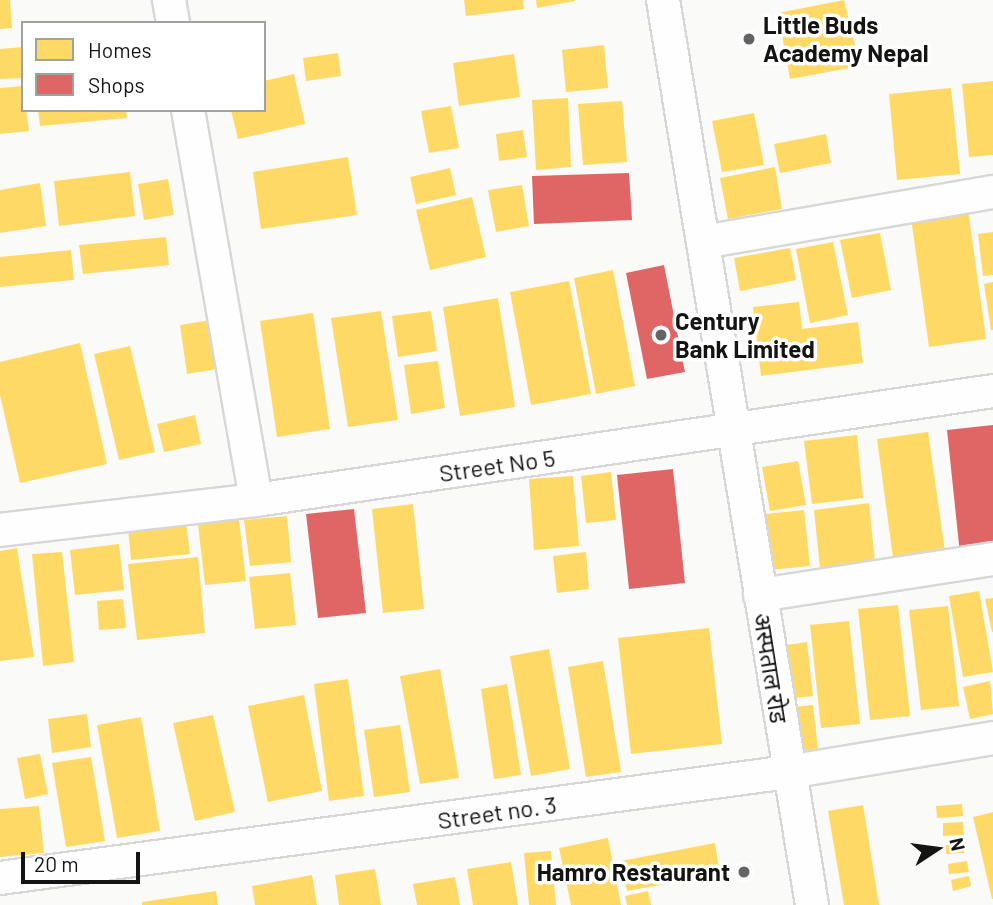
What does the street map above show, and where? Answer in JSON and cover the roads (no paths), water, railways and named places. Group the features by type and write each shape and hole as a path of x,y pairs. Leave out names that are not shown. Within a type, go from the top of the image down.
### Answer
{"street":[{"path":"169,0 173,21"},
{"name":"अस्पताल रोड","path":"663,0 812,905"},
{"path":"188,112 256,500"},
{"path":"703,242 993,192"},
{"name":"Street No 5","path":"0,530 256,500 993,391"},
{"path":"760,595 993,559"},
{"name":"Street no. 3","path":"0,878 788,772 993,738"}],"place":[{"name":"Little Buds Academy Nepal","path":"749,39"},
{"name":"Century Bank Limited","path":"661,335"},
{"name":"Hamro Restaurant","path":"744,872"}]}
